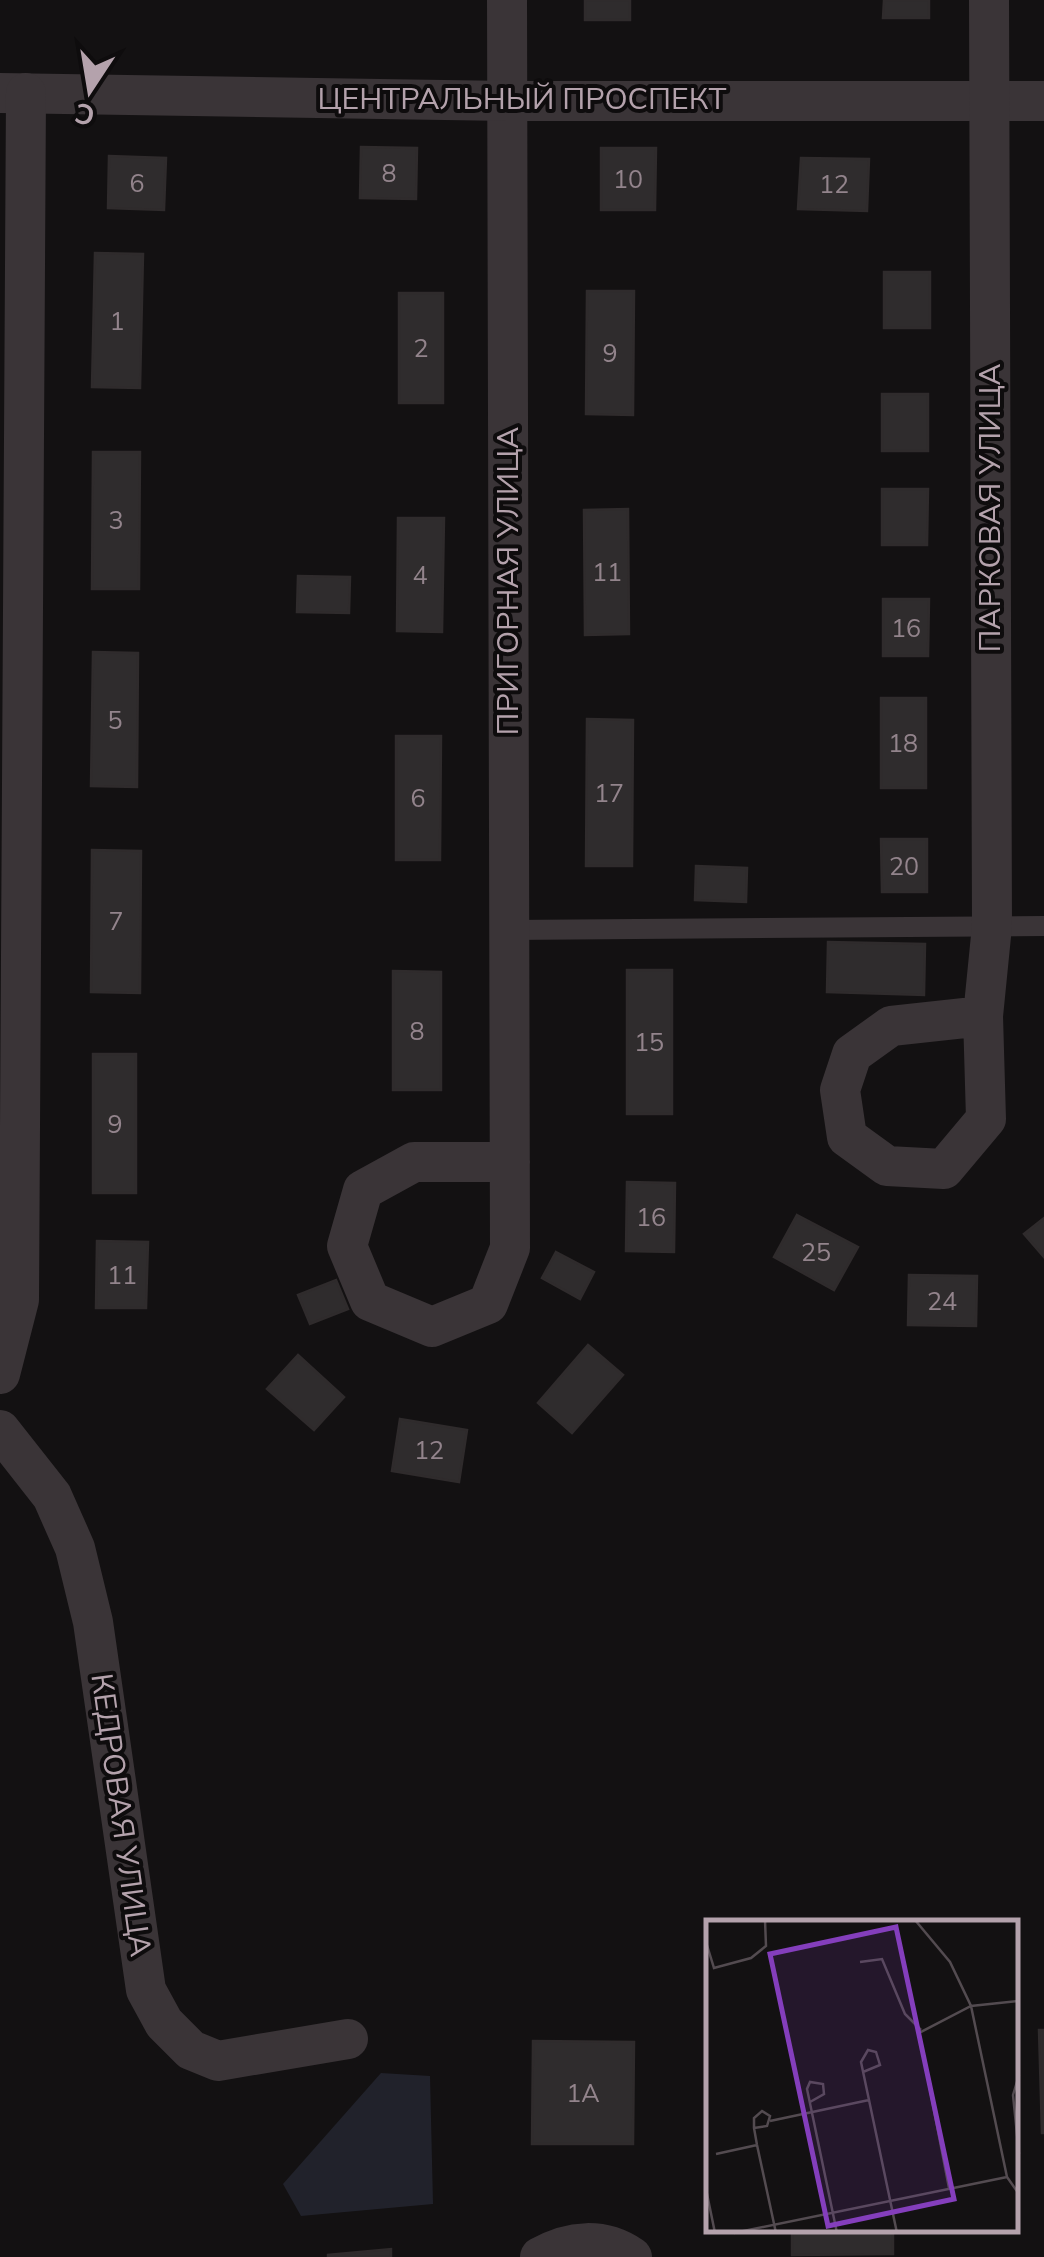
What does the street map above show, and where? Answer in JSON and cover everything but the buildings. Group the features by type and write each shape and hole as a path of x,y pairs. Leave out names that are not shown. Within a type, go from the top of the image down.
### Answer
{"street":[{"name":"ПРИГОРНАЯ УЛИЦА","path":"508,0 508,930 510,1162 510,1248 488,1304 432,1327 370,1301 347,1246 364,1190 414,1162 510,1162"},
{"name":"ПАРКОВАЯ УЛИЦА","path":"983,1016 992,926 989,0"},
{"name":"ЦЕНТРАЛЬНЫЙ ПРОСПЕКТ","path":"13,93 508,101 1044,101"},
{"path":"0,1374 20,1300 13,93"},
{"name":"КЕДРОВАЯ УЛИЦА","path":"0,1430 52,1496 75,1548 93,1622 146,1990 164,2023 191,2050 218,2060 348,2038"},
{"path":"540,2257 582,2242 604,2244 632,2257"}],"lane":[{"path":"508,930 1044,926"}],"shaded area":[{"path":"381,2073 430,2076 433,2204 301,2216 283,2184"}]}
